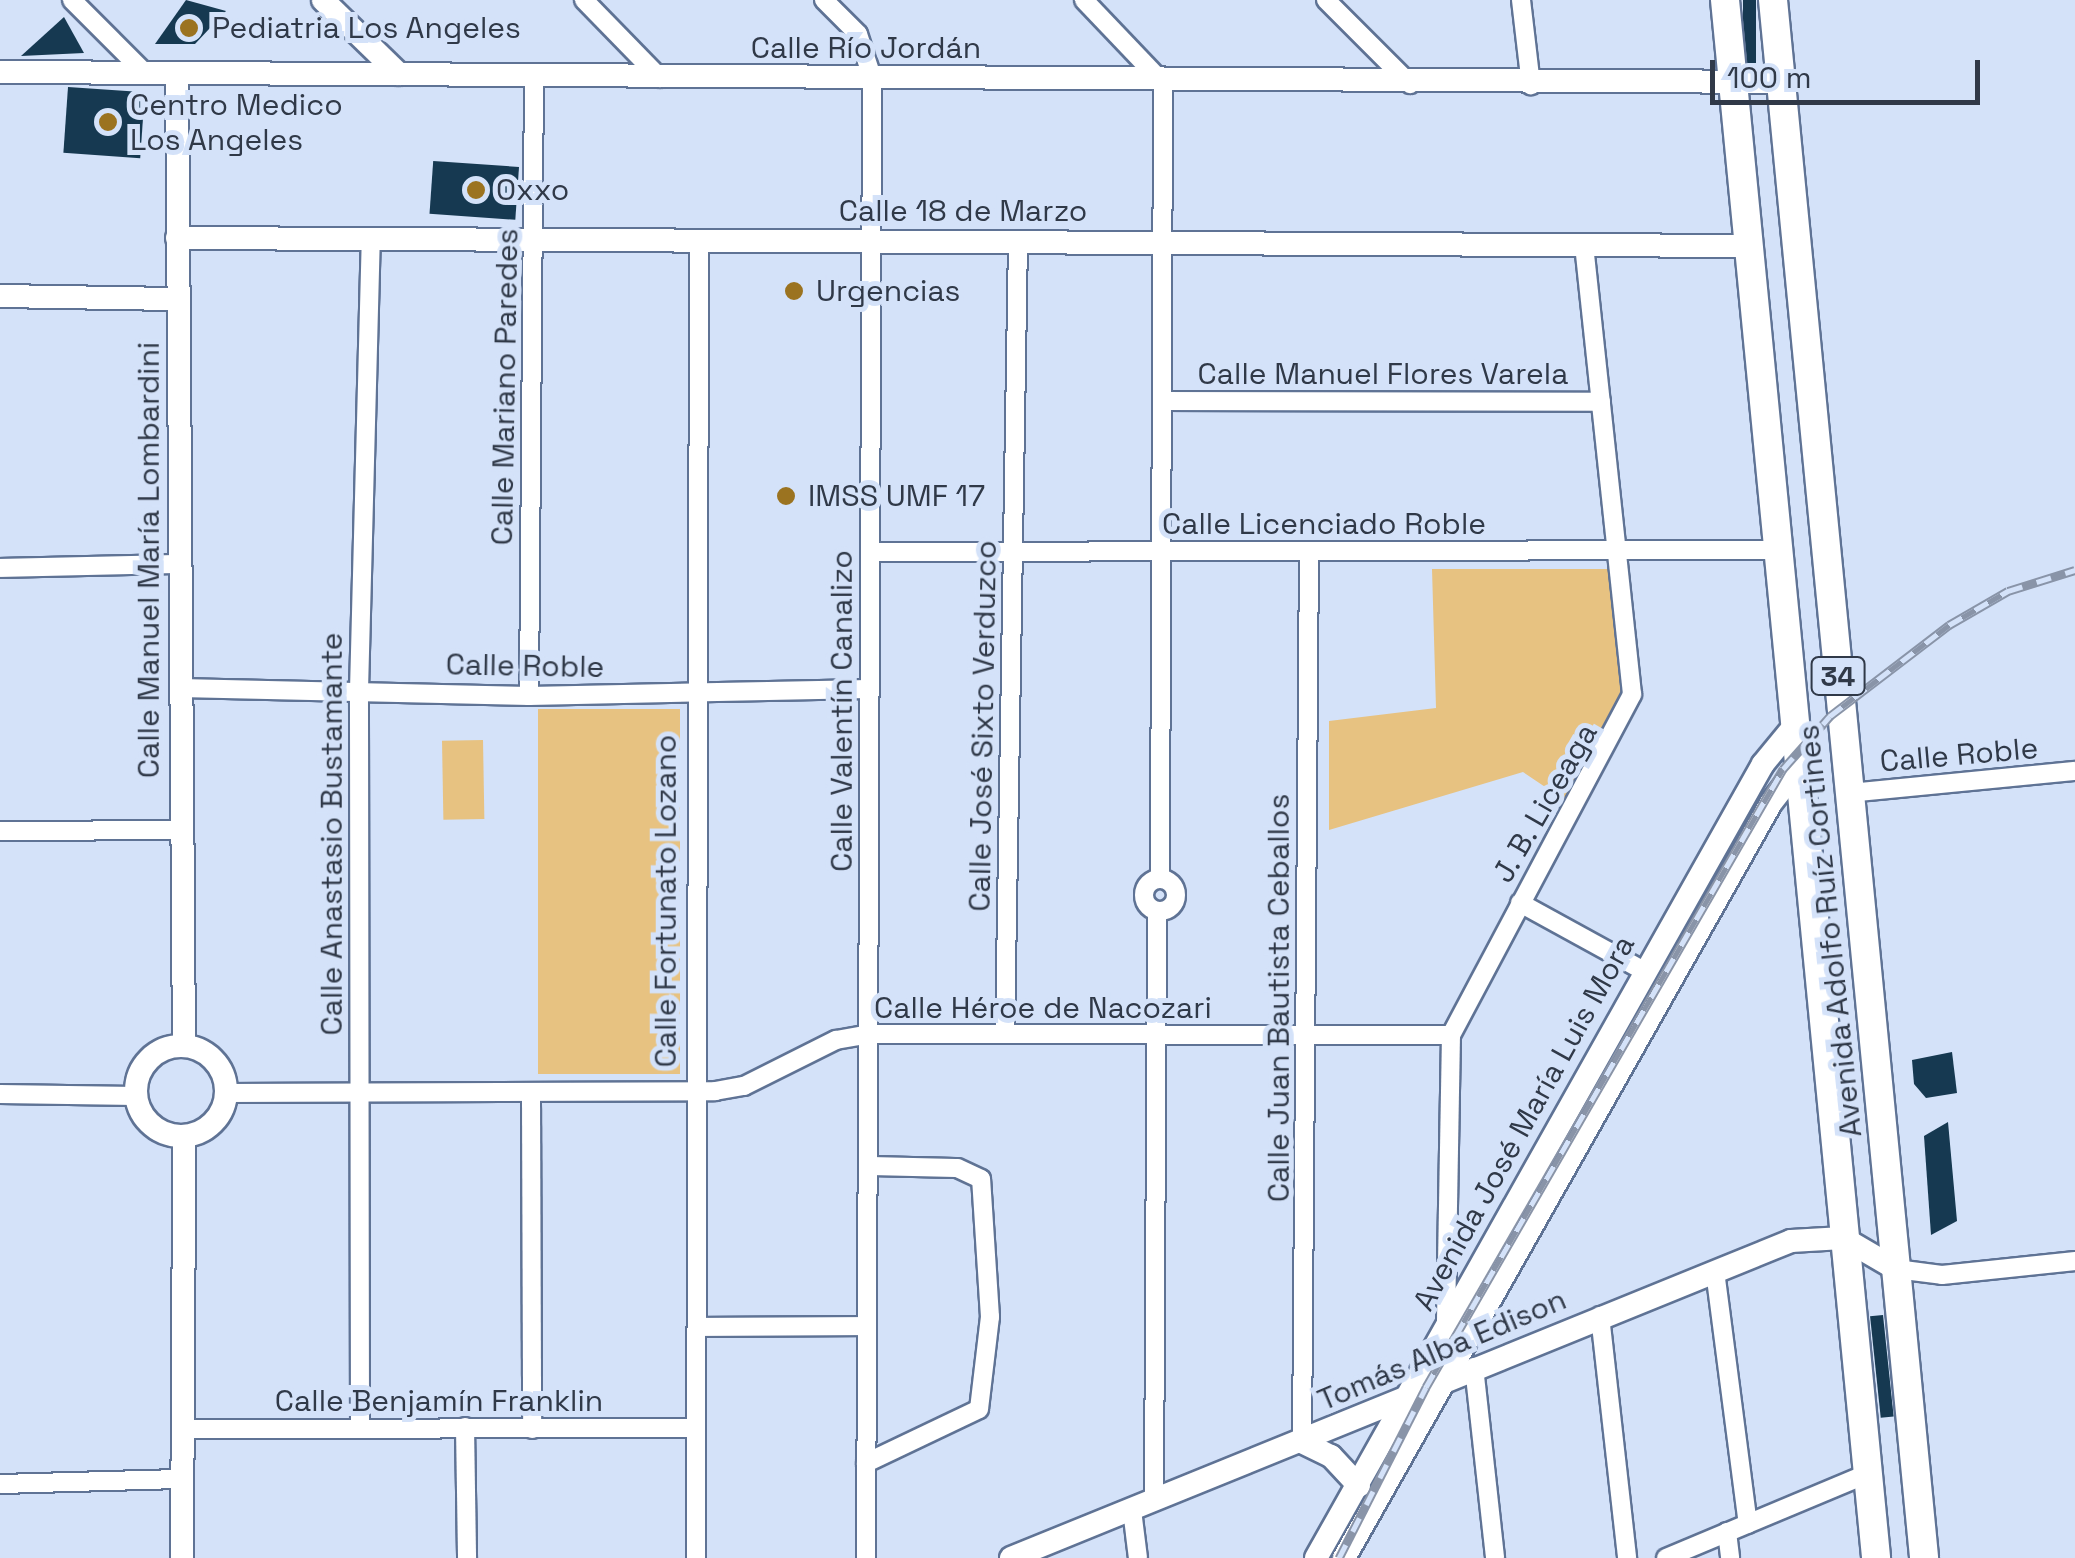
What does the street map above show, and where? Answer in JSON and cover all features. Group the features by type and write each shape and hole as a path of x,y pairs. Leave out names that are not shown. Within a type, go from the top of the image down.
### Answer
{"main road":[{"name":"Avenida Adolfo Ruíz Cortines","path":"1725,0 1876,1558"},
{"name":"Avenida Adolfo Ruíz Cortines","path":"1773,0 1924,1558"}],"street":[{"path":"72,0 146,74"},
{"path":"323,0 399,74"},
{"path":"584,0 660,78"},
{"name":"Calle Valentín Canalizo","path":"824,0 858,34 872,77 866,1558"},
{"path":"1084,0 1163,83 1165,401 1160,550 1160,878 1174,887 1175,899 1156,911 1159,1034 1138,1558"},
{"path":"1326,0 1410,85"},
{"path":"1521,0 1531,85"},
{"name":"Calle Río Jordán","path":"0,72 872,77 1410,85 1732,86 1780,82"},
{"name":"Calle Manuel María Lombardini","path":"177,74 184,1046"},
{"name":"Calle Mariano Paredes","path":"529,696 534,78"},
{"name":"Calle 18 de Marzo","path":"178,238 535,239 698,244 874,240 1748,246"},
{"name":"Calle Anastasio Bustamante","path":"360,1430 359,690 371,239"},
{"name":"Calle José Sixto Verduzco","path":"1005,1032 1018,241"},
{"name":"Calle Fortunato Lozano","path":"696,1558 698,1327 693,1092 698,244"},
{"name":"J. B. Liceaga","path":"1445,1378 1452,1035 1520,903 1629,708 1633,679 1584,244"},
{"path":"0,296 177,299"},
{"name":"Calle Manuel Flores Varela","path":"1165,401 1601,402"},
{"name":"Calle Licenciado Roble","path":"870,552 1160,550 1309,556 1777,550"},
{"name":"Calle Juan Bautista Ceballos","path":"1302,1442 1309,556"},
{"path":"0,568 178,564"},
{"name":"Calle Roble","path":"180,688 529,696 869,690"},
{"name":"Avenida José María Luis Mora","path":"1316,1558 1763,764 1795,725"},
{"name":"Avenida José María Luis Mora","path":"1344,1558 1359,1546 1445,1378 1770,803 1800,767"},
{"name":"Calle Roble","path":"1849,793 2075,771"},
{"path":"0,831 180,830"},
{"path":"1520,903 1644,971"},
{"name":"Calle Héroe de Nacozari","path":"226,1093 359,1091 531,1097 693,1092 744,1086 836,1040 869,1034 1452,1035"},
{"path":"184,1046 210,1056 226,1093 213,1122 184,1136 158,1130 136,1096 144,1064 184,1046"},
{"path":"0,1094 136,1096"},
{"path":"531,1097 532,1429"},
{"path":"182,1558 184,1136"},
{"path":"866,1463 979,1409 990,1330 981,1179 958,1168 869,1166"},
{"name":"Tomás Alba Edison","path":"1011,1558 1302,1442 1445,1378 1716,1271 1809,1236 1843,1238"},
{"path":"1843,1238 1896,1269 1942,1274 2075,1262"},
{"path":"1716,1271 1748,1524"},
{"path":"1600,1316 1627,1558"},
{"path":"698,1327 866,1326"},
{"path":"1474,1367 1496,1558"},
{"path":"465,1428 466,1558"},
{"name":"Calle Benjamín Franklin","path":"181,1429 696,1428"},
{"path":"1302,1442 1331,1456 1359,1486"},
{"path":"1666,1558 1867,1474"},
{"path":"0,1484 181,1479"},
{"path":"1727,1532 1730,1558"}],"shaded area":[{"path":"1432,569 1609,569 1624,701 1566,801 1523,772 1329,830 1329,721 1436,708"},
{"path":"538,709 680,709 680,1074 538,1074"},
{"path":"483,740 484,819 443,820 442,741"}],"building":[{"name":"Pediatria Los Angeles","path":"186,0 226,11 195,44 155,44"},
{"path":"1743,0 1756,0 1756,63 1743,63"},
{"path":"64,17 84,53 21,56"},
{"name":"Centro Medico Los Angeles","path":"68,87 145,92 140,158 63,153"},
{"name":"Oxxo","path":"433,161 519,167 515,220 430,214"},
{"path":"1952,1052 1957,1093 1926,1098 1914,1084 1912,1060"},
{"path":"1948,1122 1957,1221 1931,1235 1924,1136"},
{"path":"1883,1315 1894,1416 1881,1418 1870,1316"}],"railway":[{"path":"1339,1558 1426,1387 1783,769 1830,716 1949,625 2008,591 2075,570"}],"place":[{"name":"Pediatria Los Angeles","path":"189,28"},
{"name":"Centro Medico Los Angeles","path":"108,122"},
{"name":"Oxxo","path":"476,190"},
{"name":"Urgencias","path":"794,291"},
{"name":"IMSS UMF 17","path":"786,496"}]}
